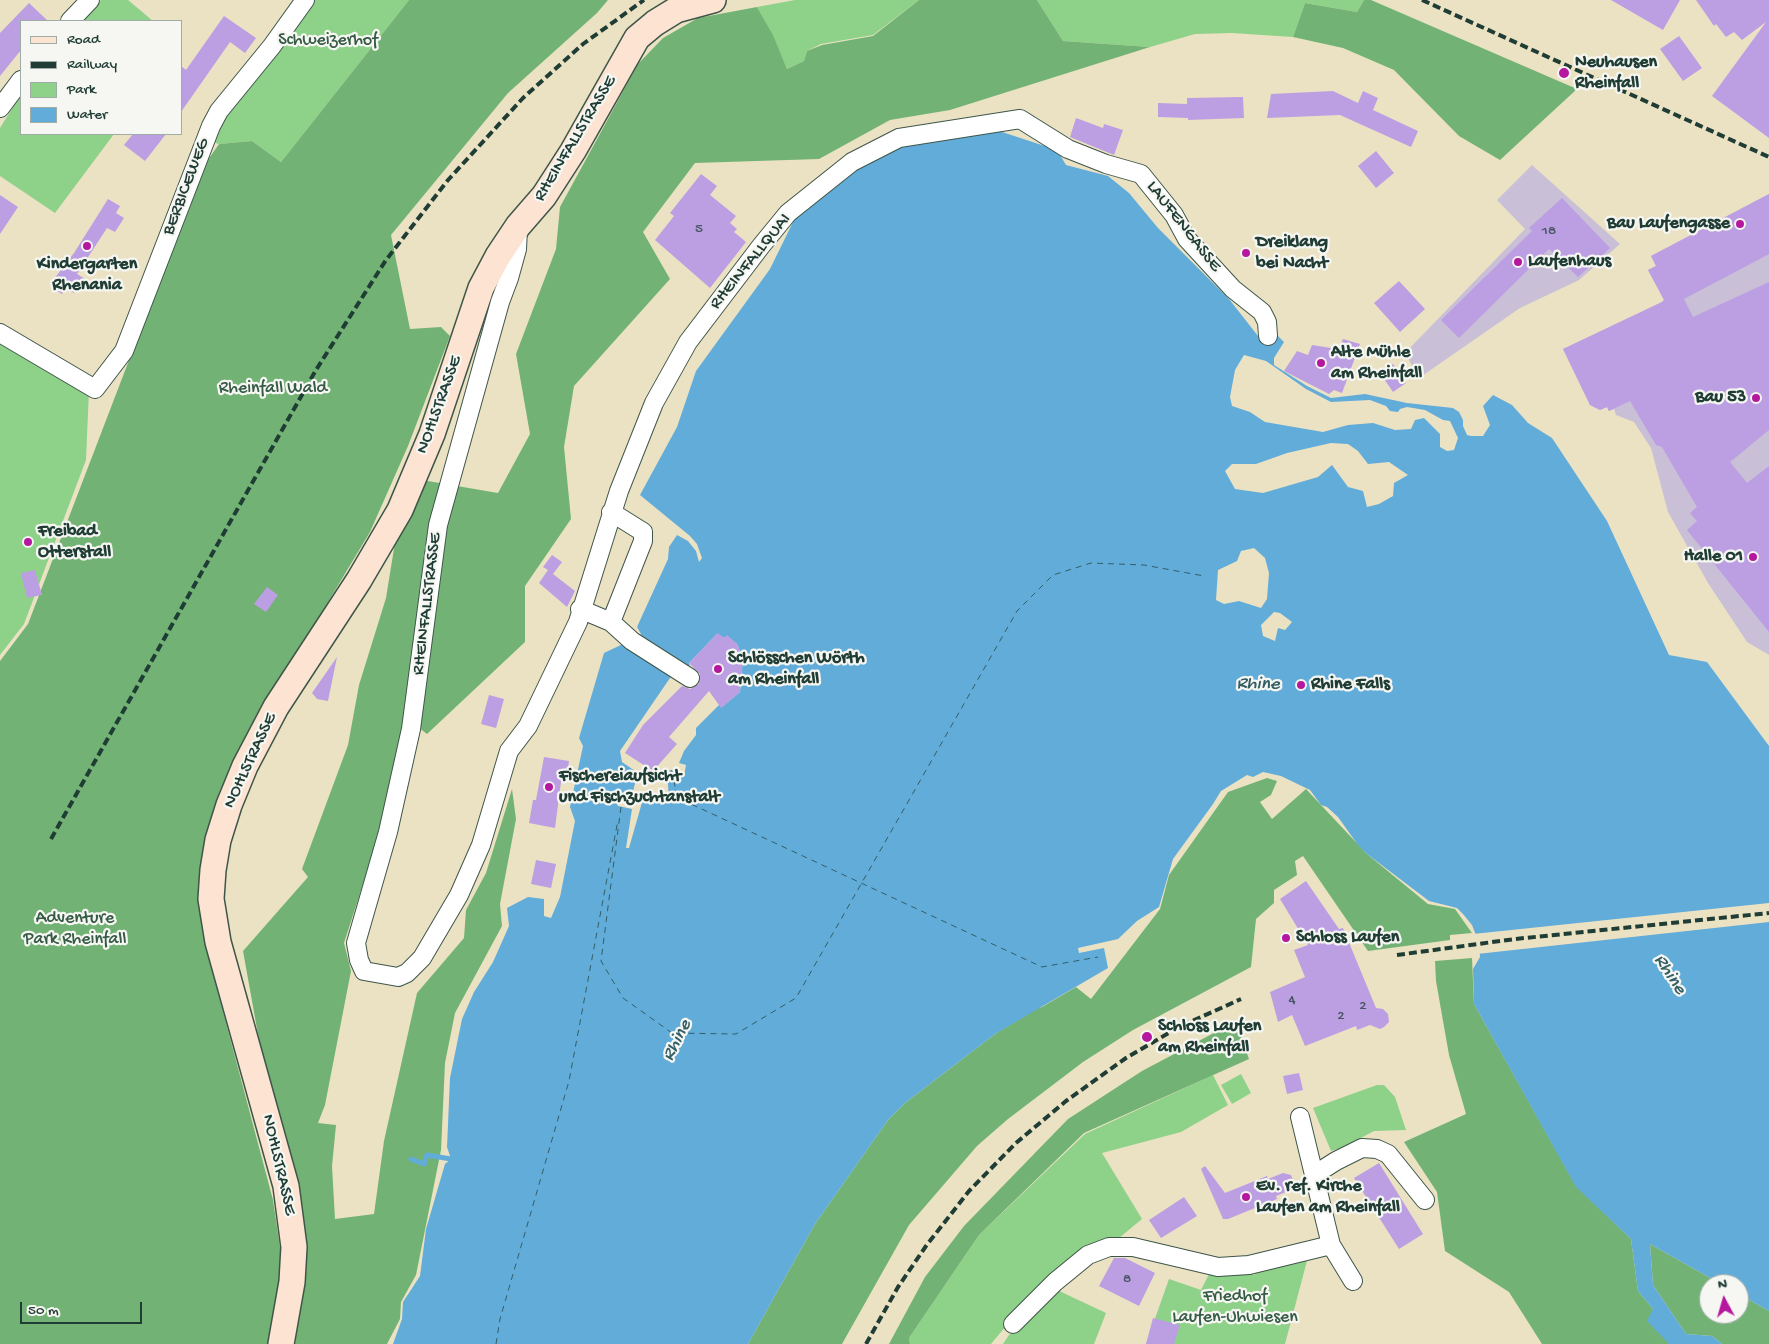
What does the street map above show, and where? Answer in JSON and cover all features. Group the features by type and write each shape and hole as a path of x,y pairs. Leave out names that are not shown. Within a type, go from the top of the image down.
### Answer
{"street":[{"path":"71,20 90,0"},
{"name":"BERBICEWEG","path":"0,334 95,389 124,351 211,126 219,111 272,46 305,0"},
{"name":"RHEINFALLSTRASSE","path":"528,726 509,751 490,815 469,873 448,916 422,958 407,973 398,977 364,971 359,960 356,943 388,832 411,729 438,525 500,302 517,249 518,226 544,196 573,151 591,116 637,38 655,23 676,10 713,0"},
{"path":"0,108 20,81"},
{"name":"LAUFENGASSE","path":"1020,119 1068,149 1106,164 1141,174 1174,215 1187,239 1233,289 1262,312 1267,322 1268,336"},
{"name":"RHEINFALLQUAI","path":"528,726 578,622 580,609 612,512 654,403 688,342 760,246 788,213 852,162 898,138 1020,119"},
{"name":"NOHLSTRASSE","path":"282,1344 292,1282 292,1226 286,1186 213,919 211,898 218,840 229,805 258,738 359,580 400,510 432,434 481,288 498,256 518,226"},
{"path":"611,622 644,536 643,532 612,512"},
{"path":"580,609 611,622 632,641 690,678"},
{"path":"1300,1117 1331,1245 1353,1281"},
{"path":"1314,1176 1336,1161 1362,1148 1377,1149 1388,1154 1425,1200"},
{"path":"1013,1324 1055,1282 1088,1255 1109,1247 1133,1247 1218,1268 1258,1263 1331,1245"}],"shaded area":[{"path":"1532,165 1620,244 1579,280 1520,308 1419,378 1405,353 1525,229 1497,200"},
{"path":"1769,194 1769,655 1747,642 1708,583 1668,512 1651,448 1634,422 1616,415 1614,409 1609,411 1607,407 1600,410 1590,405 1563,349 1662,302 1664,300 1648,270 1656,266 1651,256"}],"green space":[{"path":"101,0 128,0 152,20 83,20"},
{"name":"Schweizerhof","path":"311,0 409,0 281,162 252,141 219,144 209,141 216,125"},
{"name":"Rheinfall Wald","path":"409,0 608,0 597,13 508,93 391,235 410,329 441,327 450,336 408,446 370,532 250,732 201,902 212,970 273,1200 284,1275 273,1344 0,1344 0,661 28,624 203,167 219,144 252,141 281,162"},
{"path":"795,0 919,0 873,35 821,44 807,51 804,61 787,69 772,34 757,7"},
{"path":"919,0 1037,0 1063,41 1150,47 950,110 890,120 819,159 695,163 643,232 670,279 574,386 564,447 571,519 525,586 525,642 427,734 406,718 381,828 344,943 351,971 325,1105 318,1123 336,1125 332,1166 335,1219 374,1214 384,1141 417,993 464,938 466,910 486,873 512,789 516,819 500,904 502,926 455,1013 445,1063 441,1150 416,1275 401,1302 400,1319 387,1344 295,1344 303,1284 243,951 308,877 302,869 348,745 359,685 386,598 397,530 422,480 498,493 530,434 516,354 556,249 560,207 638,64 663,38 698,18 757,7 773,35 787,69 804,61 807,51 822,45 873,36"},
{"path":"1037,0 1364,0 1357,12 1305,3 1293,37 1232,33 1195,34 1150,47 1063,41"},
{"path":"1364,0 1371,0 1577,89 1500,160 1459,136 1394,70 1343,48 1293,37 1305,3 1357,12"},
{"path":"20,96 20,135 113,135 55,213 0,176 0,128"},
{"name":"Freibad Otterstall","path":"0,341 89,390 86,460 24,624 0,655"},
{"path":"1267,778 1277,781 1271,795 1260,802 1272,819 1306,789 1367,854 1428,904 1455,909 1472,933 1450,935 1450,940 1368,951 1303,856 1295,861 1297,875 1274,890 1274,903 1256,919 1251,967 1133,1030 1083,1062 1008,1119 977,1146 909,1225 842,1344 748,1344 815,1224 888,1120 905,1103 995,1034 1033,1010 1042,1007 1076,987 1091,999 1160,909 1169,875 1228,792"},
{"path":"1472,958 1474,1004 1576,1186 1631,1239 1638,1291 1653,1309 1669,1344 1542,1344 1509,1292 1445,1251 1437,1192 1404,1142 1466,1114 1449,1055 1436,981 1435,961"},
{"path":"1244,1017 1240,1033 1249,1059 1084,1133 979,1235 909,1338 910,1344 889,1344 925,1277 964,1226 1068,1119 1142,1071"},
{"path":"1241,1074 1251,1093 1232,1104 1221,1085"},
{"path":"1213,1075 1228,1105 1181,1132 1102,1153 1142,1219 1119,1238 1095,1242 1035,1291 991,1344 910,1344 909,1338 979,1235 1085,1134"},
{"path":"1377,1085 1384,1085 1395,1097 1406,1130 1374,1131 1342,1148 1331,1151 1313,1108"},
{"path":"1650,1244 1703,1274 1699,1274 1699,1324 1749,1324 1749,1300 1769,1311 1769,1344 1722,1344 1712,1336 1686,1334 1653,1285"},
{"name":"Friedhof Laufen-Uhwiesen","path":"1308,1257 1285,1344 1146,1344 1169,1279 1201,1290 1209,1274 1247,1270 1254,1275 1261,1270"},
{"path":"1055,1289 1106,1313 1094,1344 1003,1344 1011,1332"}],"water":[{"name":"Rhine","path":"999,131 1057,150 1066,165 1108,176 1129,193 1158,228 1229,299 1258,336 1264,340 1275,333 1284,342 1274,358 1274,365 1307,386 1331,398 1365,394 1407,403 1453,408 1459,412 1467,435 1471,436 1483,436 1490,425 1483,406 1493,395 1512,405 1528,423 1552,438 1607,521 1669,655 1707,662 1769,746 1769,1311 1749,1300 1749,1274 1703,1274 1650,1244 1653,1285 1686,1334 1712,1336 1722,1344 1669,1344 1647,1321 1653,1309 1638,1291 1631,1239 1576,1187 1474,1004 1473,969 1480,957 1479,943 1472,925 1457,908 1429,901 1367,854 1358,845 1338,817 1327,807 1321,805 1310,790 1281,776 1263,772 1253,777 1247,775 1221,791 1173,859 1159,907 1137,921 1118,939 1078,948 1079,953 1104,948 1108,968 995,1034 905,1103 888,1120 815,1224 748,1344 393,1344 402,1319 403,1302 420,1276 426,1229 445,1164 451,1159 447,1147 450,1078 462,1019 474,992 493,962 509,926 507,908 528,897 544,899 544,916 551,918 560,897 575,821 570,807 583,746 579,738 604,653 625,643 633,647 641,634 637,627 668,559 669,547 677,535 688,541 696,551 699,562 702,558 697,544 690,536 640,495 677,427 696,371 770,269 795,218 868,159 904,142","holes":["1244,355 1266,361 1306,389 1331,402 1370,400 1386,406 1390,411 1398,412 1400,409 1407,407 1425,410 1443,420 1450,421 1458,438 1454,450 1447,451 1440,447 1440,434 1424,418 1415,420 1411,429 1395,430 1373,423 1348,425 1323,432 1265,422 1250,412 1232,406 1230,397 1235,370","1331,443 1348,444 1358,451 1368,464 1389,462 1408,475 1394,483 1393,496 1379,504 1367,507 1363,491 1348,487 1332,465 1318,477 1263,493 1235,489 1225,471 1232,464 1256,464 1287,453","1254,548 1265,558 1269,573 1267,599 1261,608 1239,601 1224,604 1216,600 1218,570 1237,561 1241,551","1274,612 1280,613 1292,622 1285,630 1278,628 1275,641 1263,636 1261,625","717,634 724,638 727,636 737,644 743,658 740,692 722,707 719,705 696,728 696,735 684,751 679,763 686,765 684,776 679,776 677,770 667,771 669,798 643,799 629,848 626,848 632,809 618,806 616,801 633,791 638,773 622,762 620,751 670,678 690,665 689,663"]}],"pier":[{"path":"1769,903 1769,922 1477,954 1473,934"}],"building":[{"path":"1611,0 1680,0 1663,30"},
{"path":"1696,0 1769,0 1769,138 1712,96 1766,22 1742,40 1734,32 1726,37 1716,24 1714,26"},
{"path":"29,3 47,20 20,20 20,51 0,76 0,33"},
{"path":"224,16 256,38 245,53 230,42 182,111 182,67 186,70"},
{"path":"1679,36 1702,68 1683,81 1660,49"},
{"path":"1333,91 1358,103 1363,91 1378,98 1373,110 1418,131 1411,147 1340,115 1267,118 1271,94"},
{"path":"1243,97 1244,118 1188,120 1188,118 1158,117 1158,103 1187,104 1187,98"},
{"path":"1076,118 1103,128 1104,124 1123,130 1114,155 1070,137"},
{"path":"132,135 165,135 145,161 124,145"},
{"path":"1376,151 1394,173 1376,188 1358,166"},
{"path":"701,174 717,186 710,195 736,216 730,223 737,229 734,232 746,242 710,288 655,240 674,216 670,213"},
{"path":"1769,194 1769,254 1684,299 1693,317 1769,282 1769,430 1730,462 1747,483 1769,466 1769,632 1687,530 1697,521 1690,513 1697,507 1662,447 1656,445 1630,401 1609,411 1607,407 1600,410 1590,405 1563,349 1662,302 1664,300 1648,270 1656,266 1651,256"},
{"path":"0,195 18,207 0,234"},
{"name":"Laufenhaus","path":"1562,198 1610,248 1578,277 1549,249 1459,338 1441,320 1532,231 1529,228"},
{"name":"Kindergarten Rhenania","path":"108,199 120,206 116,213 124,218 115,232 107,228 77,274 85,279 74,293 66,288 62,294 51,287 54,279 74,253"},
{"path":"1399,281 1425,309 1400,332 1374,303"},
{"name":"Alte Mühle am Rheinfall","path":"1343,339 1360,344 1342,393 1334,390 1329,394 1284,371 1297,351 1308,355 1312,345 1331,348 1333,344 1340,346"},
{"path":"1393,364 1406,383 1393,392 1380,373"},
{"path":"552,555 562,562 553,574 575,591 567,607 539,583 548,570 543,567"},
{"path":"35,570 42,595 27,598 21,573"},
{"path":"267,587 278,595 266,612 254,604"},
{"path":"718,633 724,638 727,635 737,644 743,658 740,692 721,708 709,691 669,737 677,744 653,771 625,753 643,725 682,686 690,689 699,684 700,674 689,663"},
{"path":"337,657 328,701 317,699 312,693"},
{"path":"489,695 504,699 496,728 481,724"},
{"name":"Fischereiaufsicht und Fischzuchtanstalt","path":"544,757 569,761 567,775 562,774 555,828 529,823 533,800 536,800"},
{"path":"536,860 556,864 551,888 531,884"},
{"path":"1306,881 1339,929 1343,928 1376,1008 1383,1009 1388,1014 1389,1022 1384,1027 1380,1029 1370,1025 1357,1030 1356,1026 1305,1046 1292,1015 1278,1022 1270,992 1305,977 1294,950 1308,945 1280,899"},
{"path":"1299,1073 1303,1090 1287,1094 1283,1076"},
{"path":"1379,1163 1423,1234 1399,1249 1354,1178"},
{"name":"Ev. ref. Kirche Laufen am Rheinfall","path":"1205,1166 1225,1193 1267,1176 1268,1179 1283,1173 1291,1175 1294,1182 1291,1190 1276,1196 1277,1199 1228,1219 1223,1219 1201,1169"},
{"path":"1184,1197 1197,1216 1161,1238 1149,1220"},
{"path":"1114,1258 1125,1258 1155,1273 1139,1306 1099,1286"},
{"path":"1153,1318 1180,1325 1174,1344 1146,1344"}],"waterway":[{"path":"411,1159 424,1164 427,1155 451,1159 454,1163"}],"ferry route":[{"path":"621,807 601,961 623,998 672,1033 736,1034 796,998 1017,611 1053,575 1091,563 1144,565 1204,576"},
{"path":"671,770 678,798 1042,967 1098,957"},
{"path":"496,1344 500,1319 569,1081 618,820"}],"railway":[{"path":"51,839 316,370 386,260 448,180 523,98 583,44 644,0"},
{"path":"1422,0 1769,157"},
{"path":"1397,955 1515,939 1769,913"},
{"path":"866,1344 898,1287 926,1246 969,1191 1016,1143 1066,1101 1126,1058 1179,1027 1241,999"}],"place":[{"name":"Neuhausen Rheinfall","path":"1564,73"},
{"name":"Bau Laufengasse","path":"1740,224"},
{"name":"Kindergarten Rhenania","path":"87,246"},
{"name":"Dreiklang bei Nacht","path":"1246,253"},
{"name":"Laufenhaus","path":"1518,262"},
{"name":"Alte Mühle am Rheinfall","path":"1321,363"},
{"name":"Bau 53","path":"1756,398"},
{"name":"Freibad Otterstall","path":"28,542"},
{"name":"Halle 01","path":"1753,557"},
{"name":"Schlösschen Wörth am Rheinfall","path":"718,669"},
{"name":"Rhine Falls","path":"1301,685"},
{"name":"Fischereiaufsicht und Fischzuchtanstalt","path":"549,787"},
{"name":"Schloss Laufen","path":"1286,938"},
{"name":"Schloss Laufen am Rheinfall","path":"1147,1037"},
{"name":"Ev. ref. Kirche Laufen am Rheinfall","path":"1246,1197"}],"park label":[{"name":"Adventure Park Rheinfall","path":"75,930"}]}
